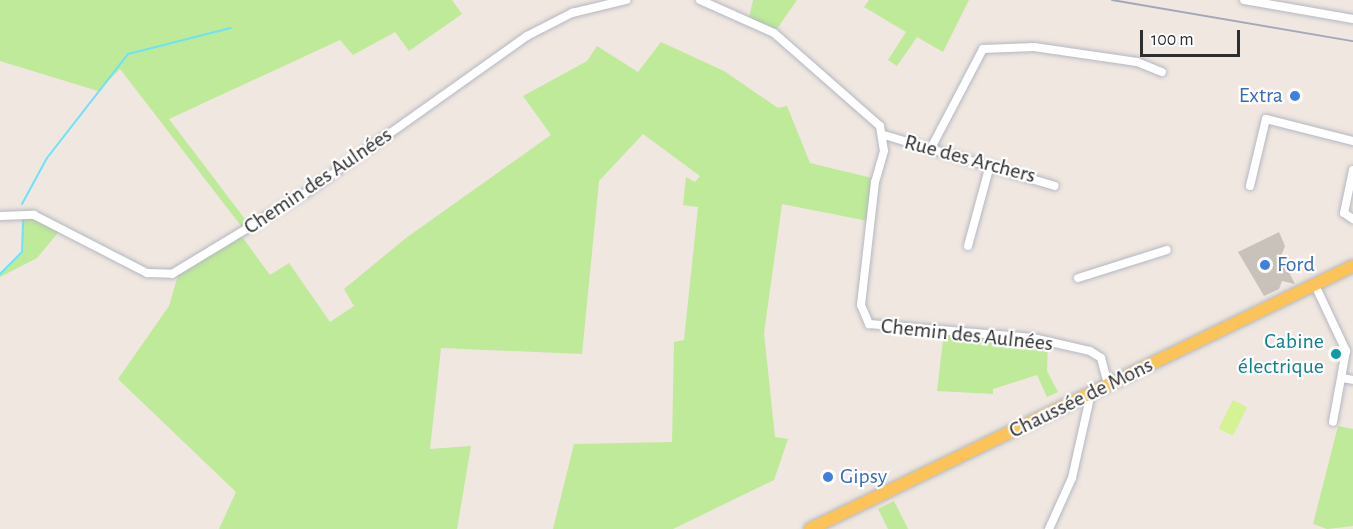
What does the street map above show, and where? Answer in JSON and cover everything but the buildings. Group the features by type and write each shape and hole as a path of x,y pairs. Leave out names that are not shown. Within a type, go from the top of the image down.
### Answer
{"main road":[{"name":"Chaussée de Mons","path":"810,529 1353,266"}],"street":[{"name":"Chemin des Aulnées","path":"0,216 34,215 147,273 172,274 315,187 527,36 572,13 626,0"},
{"path":"700,0 774,33 876,121 884,135"},
{"path":"1244,0 1285,3 1353,19"},
{"path":"931,148 983,49 1034,47 1137,62 1162,72"},
{"path":"1250,186 1266,119 1353,141"},
{"name":"Chemin des Aulnées","path":"884,135 861,305 866,320 875,327 1033,338 1090,351 1101,358 1108,385"},
{"name":"Rue des Archers","path":"884,135 1055,186"},
{"path":"968,246 990,165"},
{"path":"1353,170 1344,213 1347,219 1353,219"},
{"path":"1078,278 1167,250"},
{"path":"1315,285 1346,351 1333,422"},
{"path":"1342,378 1353,380"},
{"path":"1049,529 1072,478 1091,393"}],"green space":[{"path":"0,0 452,0 462,14 409,51 395,32 353,55 340,40 169,119 251,227 245,231 120,69 98,91 0,61"},
{"path":"753,0 797,0 776,30 749,18"},
{"path":"869,0 969,0 943,52 917,37 897,66 888,60 906,32 864,7"},
{"path":"661,42 724,71 778,108 787,106 810,163 872,178 868,221 782,204 764,333 775,437 788,439 774,480 673,529 553,529 574,444 672,442 674,342 684,340 698,207 683,205 686,177 695,182 700,176 643,134 599,181 582,354 441,348 430,449 471,446 457,529 219,529 236,492 118,379 169,306 179,272 240,234 270,275 289,263 330,322 354,306 344,289 406,238 551,135 523,96 587,61 597,46 638,72"},
{"path":"23,212 62,228 37,258 0,277 0,274 22,252"},
{"path":"944,332 1048,341 1047,371 1058,392 1047,397 1037,375 993,389 993,394 937,391"},
{"path":"1233,400 1247,407 1233,436 1218,429"},
{"path":"1338,426 1353,429 1353,526 1327,529 1313,524"},
{"path":"894,501 908,529 888,529 878,509"}],"waterway":[{"path":"22,204 47,158 128,54 231,28"},
{"path":"0,274 22,252 23,218"}],"railway":[{"path":"1112,0 1353,41"}],"place":[{"name":"Extra","path":"1295,96"},
{"name":"Ford","path":"1265,265"},
{"name":"Cabine électrique","path":"1336,354"},
{"name":"Gipsy","path":"828,477"}]}
